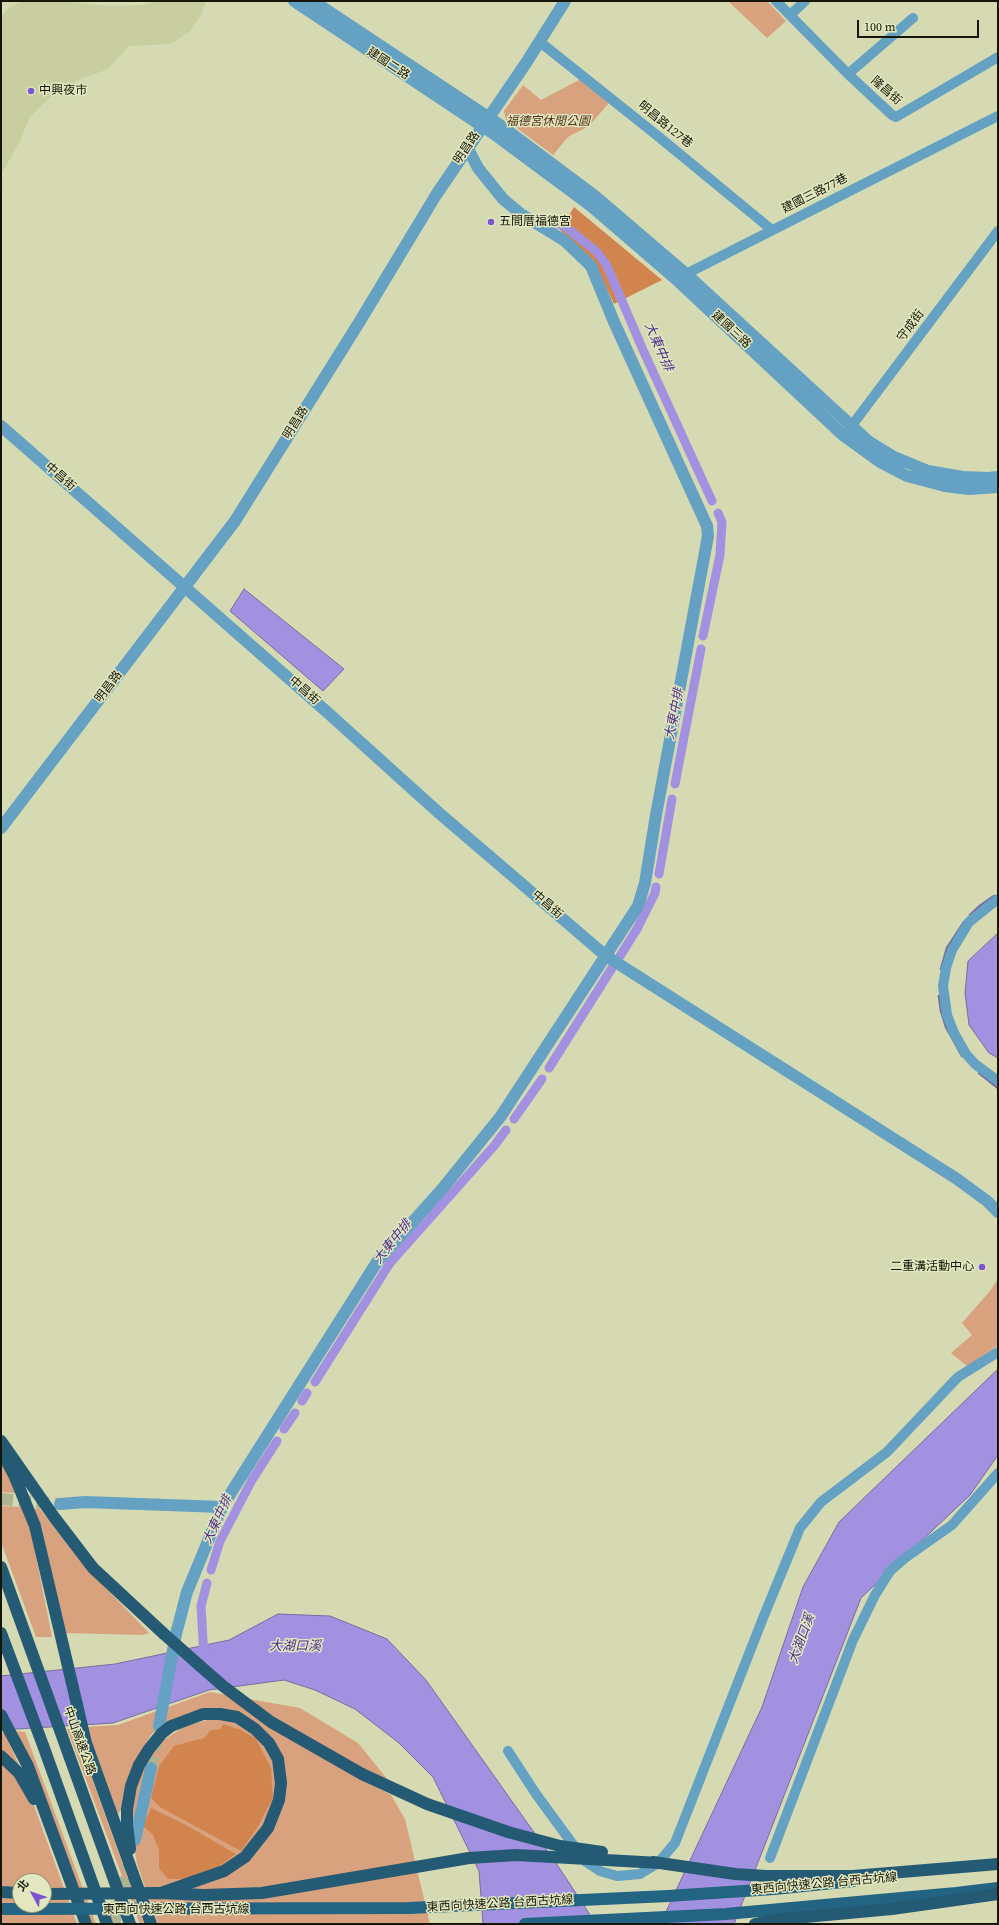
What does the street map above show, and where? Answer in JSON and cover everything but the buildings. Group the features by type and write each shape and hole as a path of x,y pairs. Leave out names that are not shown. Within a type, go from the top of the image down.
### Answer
{"highway":[{"path":"1,1441 54,1517 93,1568 223,1686 271,1722 362,1774 427,1804 508,1832 560,1846 622,1855 660,1864"},
{"path":"1,1452 14,1475 35,1526 86,1743 151,1924"},
{"name":"中山高速公路","path":"1,1567 130,1924"},
{"path":"1,1633 107,1924"},
{"path":"134,1874 126,1809 131,1786 139,1765 149,1749 162,1734 164,1724 202,1714 220,1714 237,1717 255,1729 269,1743 278,1759 280,1783 279,1800 268,1828 245,1857 224,1871 160,1893"},
{"path":"1,1715 52,1829 86,1924"},
{"path":"1,1756 24,1769"},
{"path":"52,1894 160,1893 204,1895 262,1893 320,1885 399,1869 469,1858 516,1855 660,1864 735,1874 853,1879 998,1866"},
{"name":"東西向快速公路 台西古坑線","path":"1,1909 409,1908 774,1890 853,1879"},
{"name":"東西向快速公路 台西古坑線","path":"525,1924 726,1914 854,1903 998,1888"},
{"path":"1,1892 12,1893"},
{"path":"755,1924 774,1920 892,1909 998,1894"},
{"path":"1,1896 12,1895"}],"street":[{"name":"建國二路","path":"294,1 486,122"},
{"name":"建國二路","path":"313,1 486,122"},
{"name":"明昌路","path":"1,828 185,588 239,515 360,321 436,195 540,42 565,1"},
{"name":"隆昌街","path":"776,1 848,74 896,117 998,57"},
{"path":"790,15 805,1"},
{"path":"848,74 913,18"},
{"name":"明昌路127巷","path":"540,42 659,136 772,230"},
{"name":"建國三路77巷","path":"681,276 998,116"},
{"name":"建國三路","path":"486,122 595,196 880,462 907,476 957,488 969,489 998,487"},
{"path":"164,1724 176,1634 186,1592 222,1507 377,1262 443,1188 501,1116 638,906 646,883 657,808 708,536 707,526 614,322 591,266 565,241 521,214 503,198 478,168 468,147"},
{"name":"守成街","path":"848,431 998,232"},
{"name":"中昌街","path":"1,426 146,552 439,813 606,956 957,1179 987,1200 998,1212"},
{"name":"建國三路","path":"848,431 894,457 928,471 963,477 998,477"},
{"path":"998,900 993,902 969,922 952,950 946,968 943,986 948,1015 954,1033 966,1054 975,1064 998,1081"},
{"path":"508,1751 536,1794 585,1861 600,1871 617,1876 640,1874 658,1863 675,1843 733,1692 800,1528 821,1502 887,1452 958,1378 998,1352"},
{"path":"770,1858 853,1640 875,1595 890,1571 905,1558 952,1525 998,1473"},
{"path":"60,1504 85,1502 222,1507"},
{"path":"135,1840 151,1768"}],"shaded area":[{"name":"中興夜市","path":"22,1 61,1 108,6 143,5 155,1 206,1 201,15 190,31 171,44 129,46 108,69 76,81 47,100 29,118 20,142 1,174 1,18 8,8"},
{"path":"1,174 3,186 1,188"},
{"path":"574,207 662,280 614,304 593,260 560,230"},
{"path":"223,1724 241,1730 256,1739 271,1768 273,1798 257,1828 241,1851 160,1807 151,1798 159,1766 174,1746 204,1738 211,1730 221,1729"},
{"path":"151,1808 186,1825 236,1854 211,1872 182,1879 168,1879 159,1868 159,1850 153,1835 143,1826"}],"green space":[{"path":"728,1 767,1 786,21 767,38"},
{"name":"福德宮休閒公園","path":"581,79 609,103 589,126 568,137 553,155 506,120 504,111 523,85 541,100"},
{"path":"998,1279 998,1345 968,1367 951,1353 972,1335 962,1323 990,1291"},
{"path":"1,1459 16,1493 1,1492"},
{"path":"1,1506 21,1507 31,1531 52,1637 36,1637 1,1542"},
{"path":"39,1508 81,1562 149,1633 142,1635 64,1633 42,1528 34,1509"},
{"path":"210,1692 300,1708 358,1743 388,1780 361,1779 391,1795 405,1819 430,1924 158,1924 137,1864 130,1825 133,1794 143,1766 162,1741 185,1726 207,1720 223,1710 203,1708 164,1723 151,1735 133,1764 122,1809 118,1814 113,1810 86,1727 118,1725"},
{"path":"74,1728 144,1924 140,1924 67,1729"},
{"path":"16,1731 25,1732 96,1924 90,1924 31,1765"},
{"path":"1,1733 4,1733 20,1767 77,1924 1,1924"}],"water":[{"path":"244,589 344,669 323,691 230,611"},
{"path":"998,933 998,1058 989,1053 969,1025 965,993 968,961"},
{"name":"大湖口溪","path":"998,1369 998,1455 970,1495 861,1598 734,1924 634,1924 663,1918 762,1707 803,1587 839,1522"},
{"name":"大湖口溪","path":"278,1614 330,1616 387,1639 426,1680 560,1869 596,1924 483,1924 479,1871 433,1777 399,1743 355,1709 315,1690 284,1680 209,1690 113,1723 1,1730 1,1676 115,1664 229,1640"}],"waterway":[{"name":"大東中排","path":"556,223 567,228 597,252 607,266 643,350 712,501"},
{"name":"大東中排","path":"703,636 720,555 722,522 718,513"},
{"name":"大東中排","path":"675,784 701,649"},
{"name":"大東中排","path":"659,874 672,799"},
{"name":"大東中排","path":"620,956 637,929 655,893 656,887"},
{"path":"970,915 994,896"},
{"path":"941,969 947,948 964,922"},
{"name":"大東中排","path":"549,1068 612,968"},
{"path":"939,996 941,1011 946,1027 962,1056"},
{"path":"979,1073 998,1088"},
{"name":"大東中排","path":"514,1119 542,1079"},
{"name":"大東中排","path":"315,1382 390,1263 494,1146 506,1130"},
{"name":"大東中排","path":"302,1401 307,1393"},
{"name":"大東中排","path":"284,1429 295,1413"},
{"name":"大東中排","path":"211,1570 220,1541 252,1480 277,1441"},
{"name":"大東中排","path":"204,1657 201,1606 207,1583"}],"tunnel":[{"path":"1,1499 60,1504"},
{"path":"151,1768 157,1736"},
{"path":"114,1924 130,1859"}],"place":[{"name":"中興夜市","path":"31,91"},
{"name":"五間厝福德宮","path":"491,222"},
{"name":"二重溝活動中心","path":"982,1267"}]}
